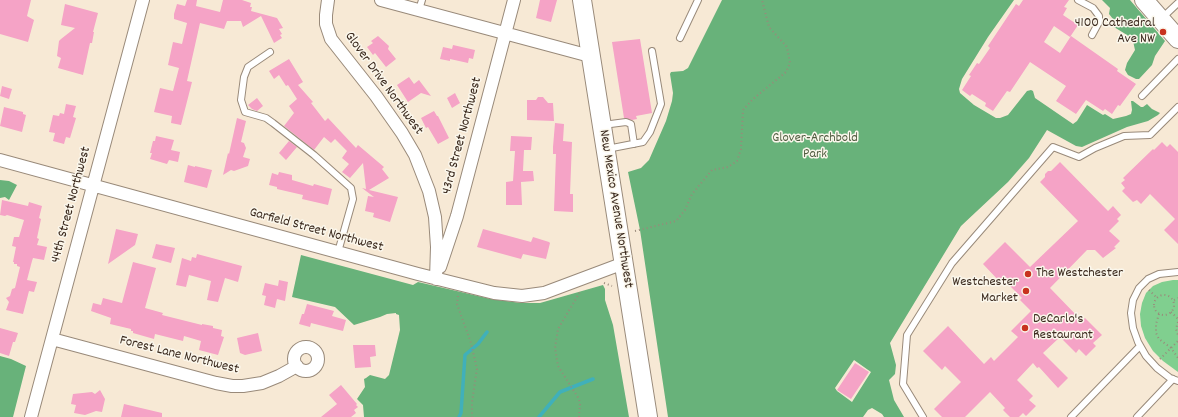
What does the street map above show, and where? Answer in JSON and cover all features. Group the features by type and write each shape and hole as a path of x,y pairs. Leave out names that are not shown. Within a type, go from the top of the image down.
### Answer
{"street":[{"name":"44th Street Northwest","path":"31,417 143,0"},
{"name":"Glover Drive Northwest","path":"328,0 326,24 331,39 376,96 402,133 415,155 429,191 434,216 437,247 436,279"},
{"path":"381,0 421,5 505,33 590,56"},
{"name":"43rd Street Northwest","path":"436,279 457,216 514,0"},
{"name":"New Mexico Avenue Northwest","path":"582,0 648,417"},
{"path":"1148,2 1178,39"},
{"name":"Garfield Street Northwest","path":"0,160 458,285 494,293 508,295 532,295 555,289 624,263"},
{"name":"Forest Lane Northwest","path":"52,339 232,386 262,383 280,376 296,366"}],"lane":[{"path":"680,38 698,0"},
{"path":"1078,0 1093,8 1099,16 1099,22 1092,35"},
{"path":"1161,19 1178,3"},
{"path":"606,150 643,142 650,132 661,104 652,51"},
{"path":"270,52 248,67 244,77 241,100 245,112 266,118 273,123 314,155 351,188 353,199 338,252"},
{"path":"1142,96 1178,59"},
{"path":"923,417 903,384 907,335 952,263 1053,147 1079,157 1095,148 1124,136 1150,136 1178,107"},
{"path":"602,126 626,122 631,124 634,144"},
{"path":"1137,417 1176,380 1157,368 1146,356 1140,346 1132,328 1131,313 1133,300 1139,288 1148,279 1159,274 1178,272"},
{"path":"1071,417 1140,346"}],"path":[{"path":"635,231 676,221 685,210 692,194 712,170 728,167 738,161 741,149 743,110 769,85 786,72 790,63 787,48 769,27 762,0"},
{"path":"600,284 606,283 612,286"},
{"path":"458,285 457,304 471,343 477,369 472,402 472,417"},
{"path":"1145,292 1152,285"},
{"path":"1148,289 1157,298"},
{"path":"579,417 579,398 558,366 555,348 558,329 581,290"},
{"path":"1159,314 1154,307 1154,303 1157,298 1163,294 1174,300"},
{"path":"1174,300 1178,298"},
{"path":"1159,314 1168,314 1171,312 1174,309 1174,300"},
{"path":"1171,312 1178,321 1176,329 1178,335"},
{"path":"1159,314 1155,329 1156,333 1159,339 1171,348 1178,358"},
{"path":"1158,359 1178,341"}],"green space":[{"name":"Glover-Archbold Park","path":"722,0 1014,0 988,37 962,79 959,89 960,93 974,105 996,118 1000,118 1008,115 1027,91 1031,90 1033,91 1035,98 1073,124 1077,121 1087,105 1103,115 1105,114 1113,119 1131,114 1131,101 1141,107 1147,104 1152,109 1160,113 1148,121 1127,127 1082,147 1076,146 1047,130 1029,158 1008,182 961,226 890,343 896,365 895,374 889,380 894,400 904,417 884,417 872,408 868,410 863,417 668,417 640,230 628,172 641,168 649,160 666,121 673,93 671,72 683,71 688,68","holes":["854,360 871,372 852,402 835,388"]},
{"path":"1102,0 1130,0 1165,41 1155,56 1152,65 1139,79 1128,75 1125,70 1127,63 1135,50 1133,41 1127,35 1114,27 1113,19 1109,14 1110,8"},
{"path":"0,180 9,181 17,185 9,200 5,197 0,198"},
{"path":"301,255 413,285 418,282 491,299 521,303 540,303 603,285 605,289 605,300 613,325 629,417 364,417 363,405 357,399 365,387 364,379 370,375 385,379 389,375 400,330 399,315 396,313 387,314 354,325 335,307 292,297"},
{"path":"1178,280 1178,372 1163,361 1153,351 1145,338 1141,326 1140,314 1146,293 1153,286 1162,282"},
{"path":"0,356 26,366 13,417 0,417"}],"building":[{"path":"0,0 31,0 27,16 34,20 28,42 0,34"},
{"path":"187,0 197,0 196,6 220,12 223,0 242,0 251,3 251,11 277,18 283,28 279,29 282,34 280,35 282,38 274,43 261,16 243,27 241,21 227,21 224,29 200,23 187,81 192,82 181,125 171,123 172,116 154,112 160,88 173,91 179,68 168,65 173,42 182,44 187,23 174,19 174,14 177,4 185,6"},
{"path":"540,0 557,0 551,22 536,18"},
{"path":"1023,0 1069,0 1064,7 1067,8 1063,15 1078,25 1070,37 1054,26 1044,42 1060,53 1071,36 1118,69 1117,71 1136,84 1120,106 1118,105 1112,114 1105,109 1103,111 1086,100 1076,114 1056,101 1066,86 1030,62 1010,92 1007,91 993,111 985,106 986,103 972,94 970,96 962,90 971,76 969,75 990,48 988,46 1016,4 1019,6"},
{"path":"65,4 98,13 92,43 90,43 83,75 58,68 61,58 57,56 59,41 75,28 61,25"},
{"path":"378,36 389,46 388,49 396,59 386,67 375,53 373,55 367,47 373,43 371,41"},
{"path":"640,39 652,113 636,116 637,119 632,120 624,118 612,42"},
{"path":"453,45 475,50 473,59 469,58 468,63 450,59 450,61 440,59 443,47 452,49"},
{"path":"289,59 303,82 298,85 313,102 311,103 325,121 328,118 356,148 358,145 384,167 382,169 389,178 369,190 398,197 390,222 373,217 374,213 365,211 368,196 374,197 362,188 366,189 363,163 350,178 342,172 349,164 342,158 347,151 335,139 331,143 324,137 314,150 284,126 294,113 289,106 297,99 279,75 274,79 269,71"},
{"path":"409,77 414,84 419,80 431,96 421,93 408,102 397,85"},
{"path":"2,86 12,89 9,99 0,96"},
{"path":"455,93 460,103 452,108 447,98"},
{"path":"538,97 543,97 548,103 553,103 554,121 527,120 527,100 536,100"},
{"path":"257,98 263,106 257,111 248,105"},
{"path":"66,104 76,106 73,117 76,118 70,138 66,137 64,144 53,141 55,133 49,132 53,115 59,116 60,113 64,114"},
{"path":"4,107 23,112 23,114 26,115 22,132 0,126"},
{"path":"434,111 449,138 438,144 428,127 426,128 421,118"},
{"path":"237,118 246,121 241,142 244,143 246,148 243,157 250,159 248,166 234,171 231,170 223,175 228,153 229,154"},
{"path":"555,123 564,124 563,141 572,142 570,194 573,194 573,212 554,211 556,154 553,154 553,147"},
{"path":"156,136 174,140 171,150 180,152 178,162 169,160 167,164 150,159 153,141 155,141"},
{"path":"511,136 532,137 531,150 524,150 523,171 533,171 534,181 521,182 522,205 506,205 506,182 513,181 515,151 510,151"},
{"path":"289,141 297,147 286,160 279,153"},
{"path":"1162,142 1167,147 1170,144 1178,152 1178,244 1164,230 1175,219 1150,194 1141,204 1137,200 1133,202 1122,191 1125,188 1121,183 1125,180 1123,178"},
{"name":"The Westchester","path":"1060,162 1108,211 1113,206 1121,215 1117,219 1119,221 1109,231 1120,241 1114,247 1116,248 1103,258 1095,250 1087,250 1050,288 1082,321 1085,318 1102,335 1093,343 1096,346 1086,356 1079,349 1076,353 1060,337 1043,353 1068,378 1058,388 1039,367 1037,368 1033,363 1017,380 1033,396 1029,400 1036,406 1026,416 1023,413 1019,417 1010,417 1003,410 1005,408 990,392 965,417 942,417 934,409 961,382 945,366 942,370 923,351 948,326 984,364 991,357 994,361 1018,337 1011,331 1031,311 1020,300 1022,298 1004,280 1001,283 983,264 1005,242 1030,267 1078,221 1040,182 1048,171 1051,171"},
{"path":"188,165 212,170 207,188 184,182"},
{"path":"279,172 292,175 292,180 313,186 314,184 332,189 328,205 302,199 303,195 277,189 277,187 269,185 272,173 278,175"},
{"path":"2,200 28,206 29,202 42,206 39,218 41,219 37,245 47,247 44,260 33,258 27,280 37,282 34,292 29,291 23,314 6,310 9,302 6,298 10,296 12,289 15,288 20,267 13,262 16,247 12,246 14,237 19,237 24,220 7,215 0,215"},
{"path":"116,229 138,234 135,245 108,264"},
{"path":"483,229 531,242 533,237 549,242 546,259 523,254 521,259 477,247"},
{"path":"156,244 175,248 171,263 152,258"},
{"path":"197,254 242,266 238,282 225,278 218,302 207,300 211,281 189,275 186,287 176,285 182,258 191,261 192,257 196,258"},
{"path":"133,262 156,268 145,308 163,313 162,315 202,325 213,326 213,328 222,330 221,336 224,337 218,355 199,350 201,341 184,336 183,341 155,334 154,339 133,333 131,329 110,324 111,318 91,311 93,303 101,305 103,298 122,303"},
{"path":"279,280 288,282 285,301 277,299 275,308 264,305 266,296 262,295 265,283 278,286"},
{"path":"307,304 334,311 332,316 346,320 343,331 311,323 310,327 299,324"},
{"path":"0,328 18,333 15,342 13,342 9,356 0,353"},
{"path":"258,333 262,351 245,355 240,353 237,338"},
{"path":"353,345 375,345 376,356 370,357 371,367 355,368"},
{"path":"855,363 869,372 851,399 837,390"},
{"path":"341,385 357,404 356,405 358,407 354,410 356,413 351,417 321,417 337,404 329,395"},
{"path":"100,390 105,399 102,412 96,411 85,415 74,413 76,405 71,404 73,394 92,392 95,394"},
{"path":"124,404 162,413 162,417 121,417"}],"waterway":[{"path":"459,417 461,413 465,355 478,344 487,332"},
{"path":"539,417 560,392 593,379"}],"place":[{"name":"4100 Cathedral Ave NW","path":"1163,32"},
{"name":"The Westchester","path":"1028,274"},
{"name":"Westchester Market","path":"1026,291"},
{"name":"DeCarlo's Restaurant","path":"1025,328"}]}
